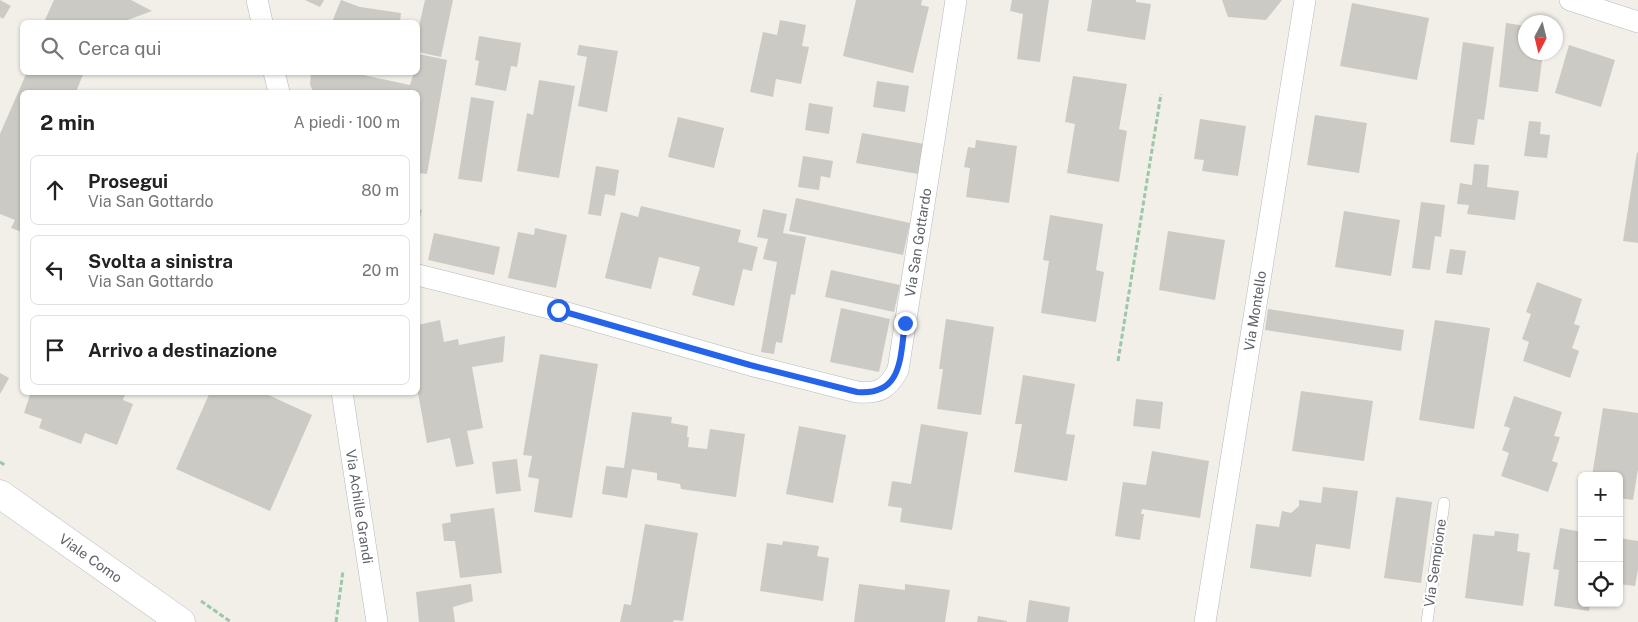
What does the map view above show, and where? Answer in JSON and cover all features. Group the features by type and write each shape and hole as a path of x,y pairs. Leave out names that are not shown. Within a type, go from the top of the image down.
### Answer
{"main road":[{"name":"Viale Como","path":"0,494 181,622"}],"street":[{"path":"257,0 262,20"},
{"name":"Via San Gottardo","path":"420,276 558,310 750,365 857,392 871,393 883,388 892,381 898,370 956,0"},
{"name":"Via Montello","path":"1205,622 1305,0"},
{"path":"1570,0 1638,22"},
{"path":"275,75 278,90"},
{"name":"Via Achille Grandi","path":"342,395 377,621"}],"lane":[{"name":"Via Sempione","path":"1427,622 1444,503"}],"path":[{"path":"1118,361 1161,94"},
{"path":"336,622 343,571"}],"building":[{"path":"0,0 11,6 3,19 0,17"},
{"path":"54,0 131,0 152,11 127,20 45,20"},
{"path":"305,0 324,0 320,7"},
{"path":"341,0 360,7 401,13 400,20 333,20"},
{"path":"425,0 453,0 441,57 420,52 420,21"},
{"path":"856,0 922,0 921,5 929,7 913,73 843,56"},
{"path":"1012,0 1049,0 1040,62 1017,59 1023,14 1010,11"},
{"path":"1092,0 1136,0 1136,2 1151,4 1145,40 1087,31"},
{"path":"1222,0 1282,0 1266,20 1228,17"},
{"path":"1352,3 1429,18 1417,80 1340,66"},
{"path":"780,20 806,25 802,46 809,47 801,84 776,79 773,97 750,92 763,32 777,35"},
{"path":"1506,23 1518,25 1518,60 1542,60 1538,92 1499,87"},
{"path":"479,36 521,43 517,67 511,66 506,91 475,85 479,61 475,60"},
{"path":"1463,42 1494,47 1484,120 1478,119 1474,145 1450,142"},
{"path":"579,45 618,51 607,112 578,106 587,57 577,55"},
{"path":"1569,45 1615,60 1601,107 1555,93"},
{"path":"420,54 447,60 427,174 420,173 420,90 312,90 310,84 311,75 363,75 410,85 413,75 420,75"},
{"path":"26,75 83,75 77,90 20,90 20,231 11,228 15,220 0,214 0,134"},
{"path":"1073,76 1127,84 1119,129 1127,131 1119,182 1067,173 1075,124 1065,122"},
{"path":"539,80 575,86 559,178 517,171 527,113 533,115"},
{"path":"877,81 909,86 905,112 873,107"},
{"path":"471,97 494,101 482,182 458,179"},
{"path":"809,103 833,107 829,134 805,130"},
{"path":"1315,115 1367,123 1359,173 1307,165"},
{"path":"678,117 724,128 714,168 668,157"},
{"path":"1200,119 1246,126 1238,176 1202,171 1204,160 1194,159"},
{"path":"1529,121 1541,122 1540,134 1550,135 1547,158 1524,156"},
{"path":"862,133 924,144 918,174 856,163"},
{"path":"976,140 1017,146 1009,203 966,197 970,168 964,167 968,147 975,148"},
{"path":"1638,153 1638,243 1623,241"},
{"path":"803,156 833,161 830,178 821,176 819,190 798,187"},
{"path":"1474,164 1489,165 1487,187 1519,191 1515,220 1467,214 1469,205 1457,204 1460,183 1472,185"},
{"path":"596,166 619,170 615,196 605,194 601,216 588,214"},
{"path":"796,198 910,223 903,255 789,231"},
{"path":"1421,202 1445,205 1441,237 1435,236 1430,270 1412,268"},
{"path":"641,206 741,230 738,242 758,247 752,271 743,269 734,306 692,295 700,267 659,257 651,289 605,278 621,212 638,217"},
{"path":"763,209 787,214 783,233 806,237 795,295 791,294 782,343 776,342 774,354 761,352 777,262 763,259 768,239 757,237"},
{"path":"1344,211 1400,220 1391,276 1335,267"},
{"path":"1050,215 1103,224 1096,270 1104,272 1096,322 1041,313 1049,261 1043,260"},
{"path":"535,228 567,235 556,288 508,278 518,232 534,235"},
{"path":"1168,231 1225,240 1215,300 1159,290"},
{"path":"434,233 500,247 494,275 428,260"},
{"path":"1450,249 1466,251 1462,275 1446,273"},
{"path":"831,270 900,285 894,312 825,297"},
{"path":"1537,282 1582,299 1574,324 1580,326 1572,348 1579,351 1570,378 1523,361 1529,342 1522,339 1531,314 1526,312"},
{"path":"841,308 890,319 879,372 830,362"},
{"path":"1268,309 1404,330 1401,351 1265,330"},
{"path":"946,319 994,327 981,415 937,409 943,369 939,369"},
{"path":"440,320 444,342 458,339 459,345 505,336 503,362 472,367 483,428 467,431 474,464 456,467 450,438 427,443 418,395 420,395 420,325"},
{"path":"1435,320 1490,328 1474,429 1419,420"},
{"path":"540,354 598,364 572,518 534,512 539,479 528,477 532,456 523,455"},
{"path":"0,373 9,378 0,394"},
{"path":"1023,375 1075,384 1066,434 1075,435 1067,481 1014,472 1022,424 1015,424"},
{"path":"1301,391 1373,401 1364,461 1292,451"},
{"path":"30,395 125,395 123,400 133,404 117,445 85,433 81,444 39,428 42,419 24,413"},
{"path":"209,395 269,395 312,415 270,511 176,469"},
{"path":"1514,396 1562,412 1554,436 1560,437 1552,461 1558,463 1548,492 1501,476 1509,453 1502,450 1510,428 1504,426"},
{"path":"1136,399 1163,402 1160,429 1133,426"},
{"path":"1603,408 1638,413 1638,469 1633,500 1623,499 1623,472 1593,472"},
{"path":"632,412 672,417 671,423 688,426 688,447 707,449 710,429 745,434 736,497 681,489 680,484 657,480 657,473 632,469 627,498 602,494 606,466 624,468"},
{"path":"921,424 968,432 952,530 900,522 902,508 888,506 892,481 911,484"},
{"path":"799,426 846,435 833,503 786,494"},
{"path":"1152,451 1209,461 1200,518 1142,509 1141,514 1144,514 1140,540 1115,536 1123,482 1146,485"},
{"path":"517,459 521,491 496,494 492,462"},
{"path":"1323,487 1358,491 1350,549 1316,544 1311,577 1250,568 1256,524 1279,527 1282,511 1291,513 1299,506 1299,500 1321,503"},
{"path":"1396,497 1432,502 1421,583 1384,578"},
{"path":"494,508 502,573 460,578 455,541 444,541 442,524 451,522 450,514"},
{"path":"645,524 698,533 683,621 620,622 624,604 631,605"},
{"path":"1560,528 1578,531 1578,607 1590,607 1589,611 1554,606 1559,570 1553,569"},
{"path":"1495,531 1519,534 1517,551 1530,553 1523,606 1465,598 1473,534 1494,536"},
{"path":"1623,539 1638,541 1638,569 1635,586 1623,584"},
{"path":"783,541 819,546 817,556 829,558 823,601 760,591 767,543 782,545"},
{"path":"471,584 473,601 453,607 455,622 419,622 416,592"},
{"path":"859,584 905,590 905,584 950,590 945,622 854,622"},
{"path":"1029,600 1070,607 1068,622 1026,622"},
{"path":"978,616 1007,621 1007,622 977,622"}],"route":[{"path":"558,310 750,365 857,392 871,393 883,388 892,381 898,370 905,323"}]}
